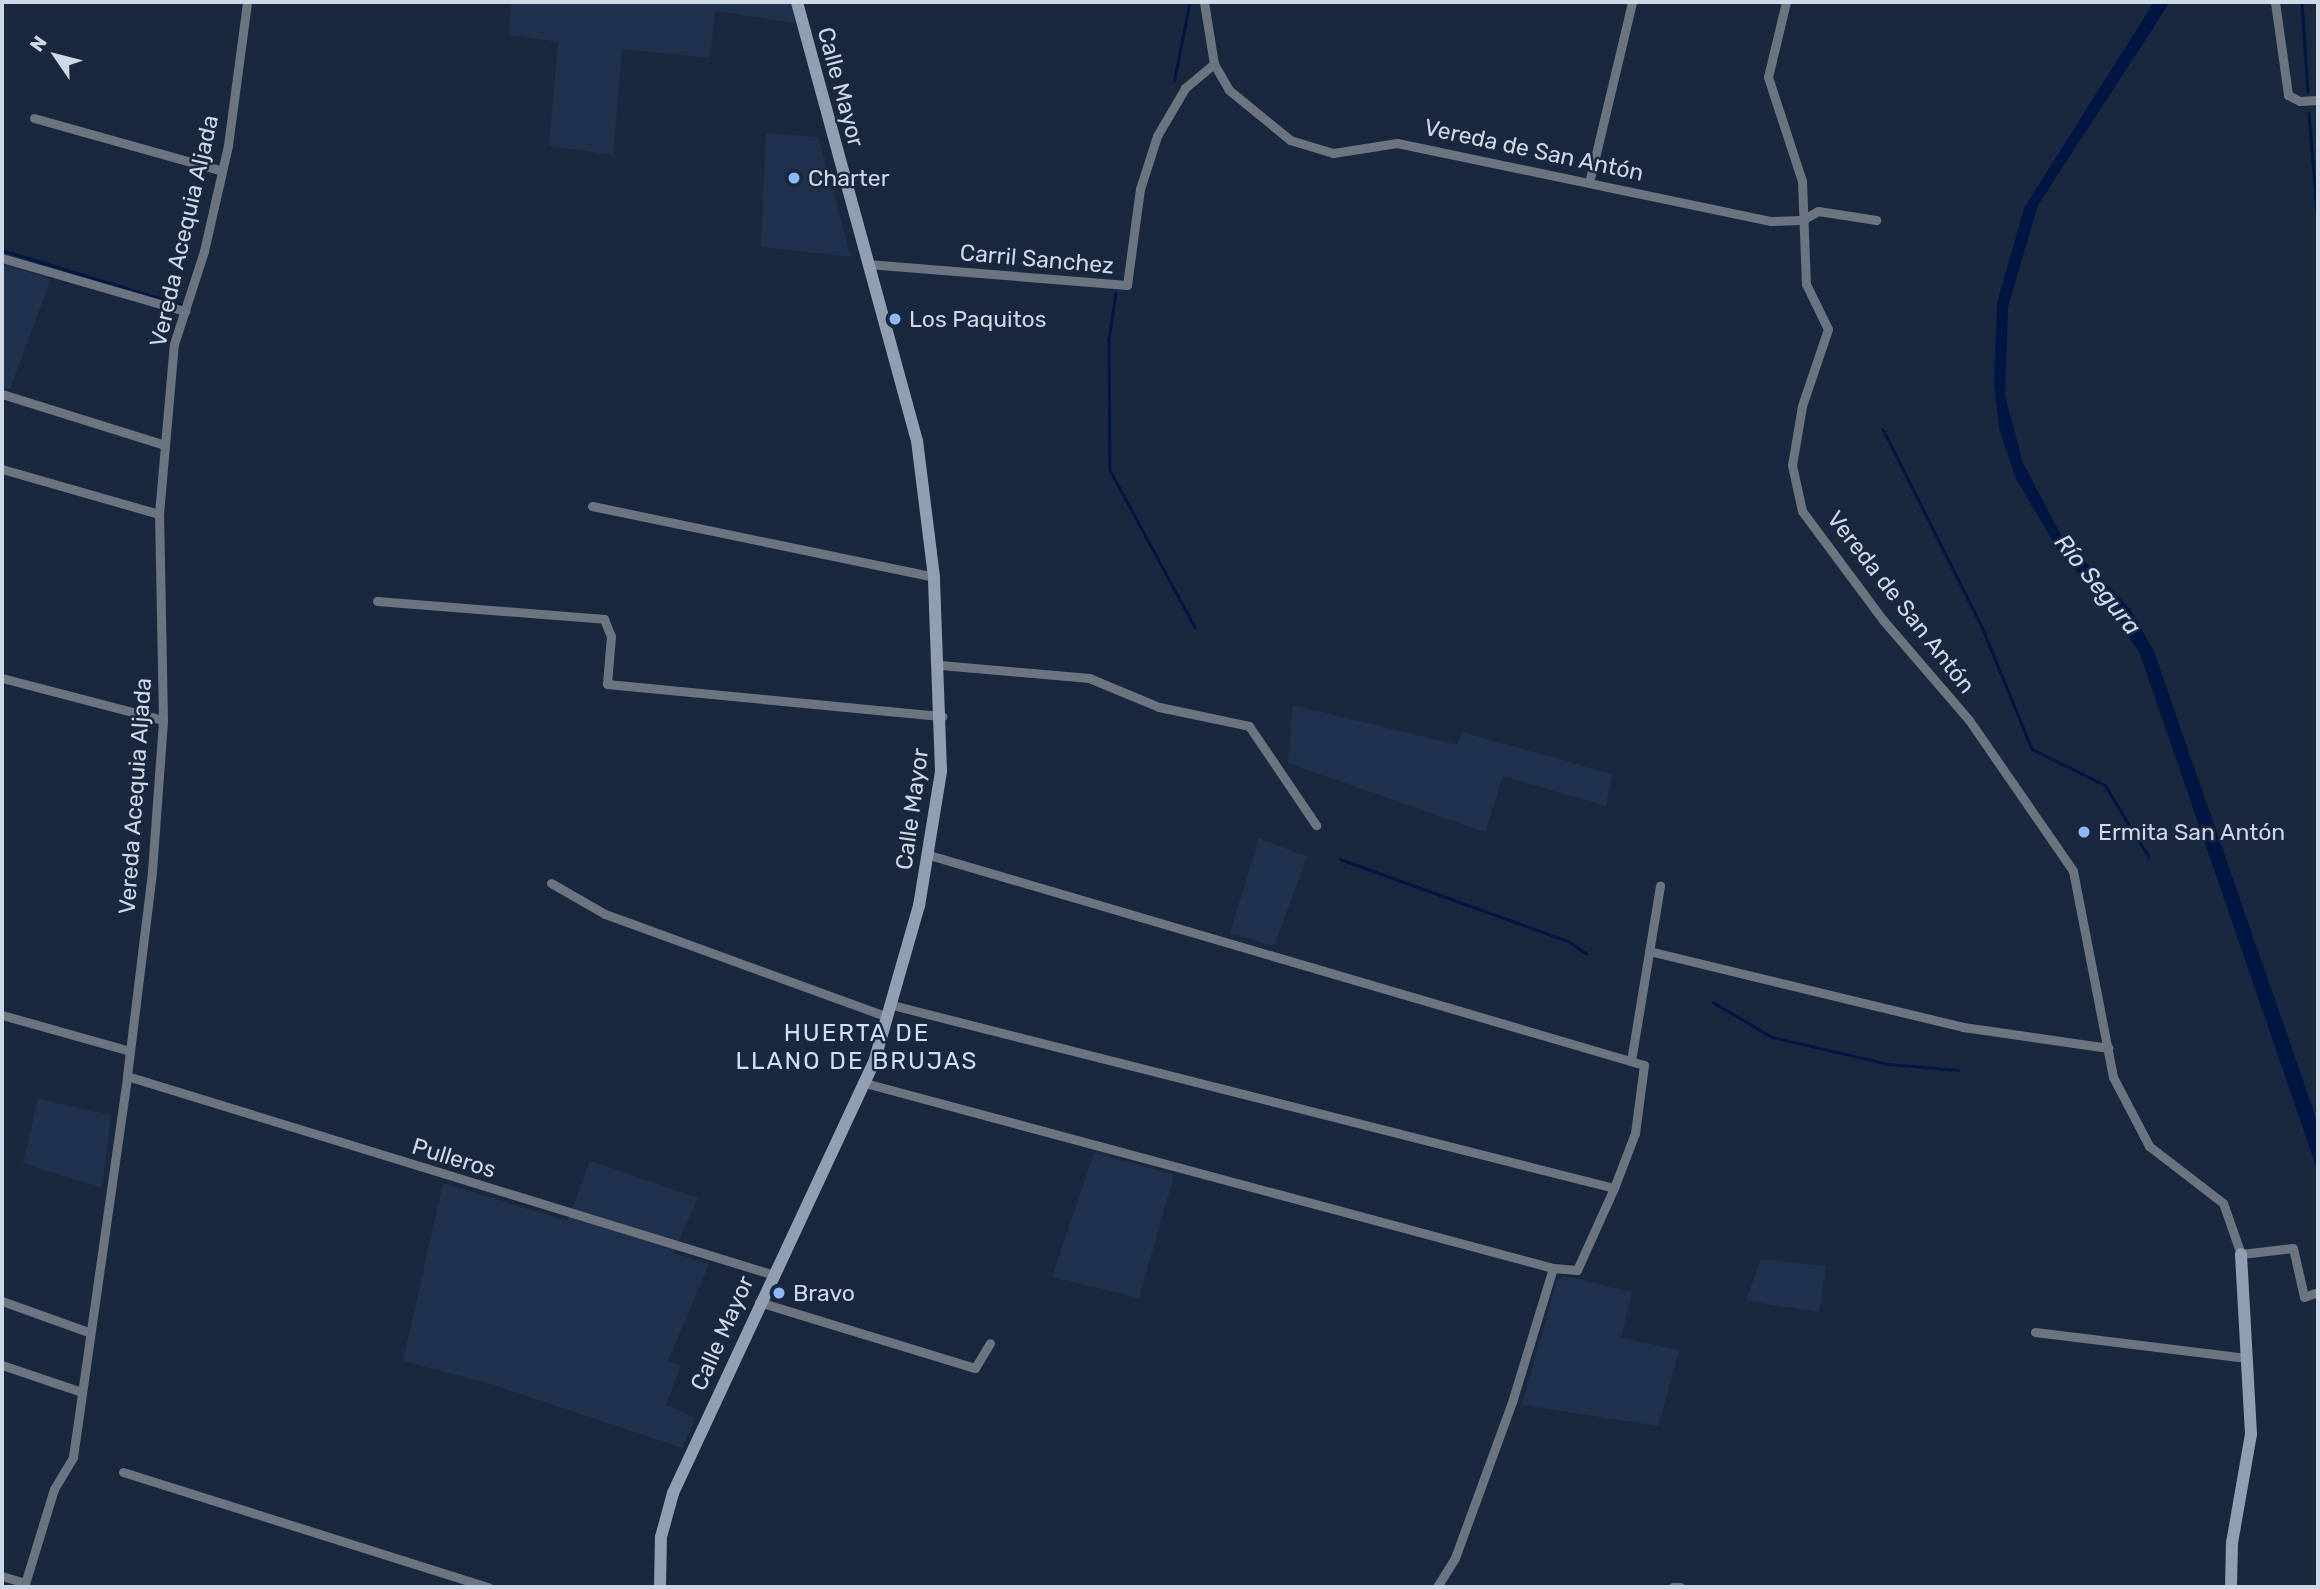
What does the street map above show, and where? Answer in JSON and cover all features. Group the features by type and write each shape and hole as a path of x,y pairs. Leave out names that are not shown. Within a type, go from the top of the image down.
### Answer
{"main road":[{"name":"Calle Mayor","path":"660,1587 662,1537 669,1505 771,1274 865,1083 890,1011 929,855 940,782 942,716 934,577 914,427 797,2"},
{"name":"Vereda de San Antón","path":"2231,1587 2232,1543 2251,1434 2241,1254"}],"street":[{"name":"Vereda Acequia Aljada","path":"25,1585 54,1489 73,1457 79,1391 127,1076 152,871 163,720 159,514 174,344 204,251 219,170 228,145 247,2"},
{"name":"Vereda de San Antón","path":"1203,2 1214,64 1229,90 1290,140 1333,153 1397,143 1771,221 1802,220 1806,284 1828,329 1802,406 1792,465 1802,511 1883,620 1969,720 2073,870 2113,1077 2149,1146 2222,1203 2241,1254"},
{"path":"1590,183 1632,2"},
{"path":"1786,2 1768,77 1802,181 1802,220 1818,211 1875,220"},
{"path":"2275,2 2288,94 2301,101 2318,100"},
{"name":"Carril Sanchez","path":"867,264 1127,285 1140,189 1157,136 1185,88 1214,64"},
{"path":"34,118 219,170"},
{"path":"2,258 185,311"},
{"path":"2,394 165,445"},
{"path":"2,469 159,514"},
{"path":"592,506 934,577"},
{"path":"377,601 604,619 611,636 607,684 942,716"},
{"path":"940,665 1089,678 1160,707 1249,726 1316,825"},
{"path":"2,678 163,720"},
{"path":"865,1083 1553,1268 1577,1270 1614,1188 1637,1119 1644,1065 929,855"},
{"path":"551,883 605,914 890,1011 1614,1188"},
{"path":"1631,1061 1660,885"},
{"path":"1649,951 1963,1027 2108,1048"},
{"path":"2,1015 130,1051"},
{"name":"Pulleros","path":"127,1076 771,1274"},
{"path":"2241,1254 2293,1248 2304,1297 2318,1292"},
{"path":"1437,1587 1455,1558 1493,1454 1553,1268"},
{"path":"2,1301 88,1332"},
{"path":"759,1302 975,1368 990,1343"},
{"path":"2035,1332 2246,1359"},
{"path":"2,1365 79,1391"},
{"path":"123,1472 488,1587"},
{"path":"2,1576 25,1585"},
{"path":"1673,1587 1680,1587"}],"shaded area":[{"path":"511,2 791,2 795,23 715,11 710,58 622,49 613,155 549,146 558,42 509,35"},
{"path":"766,133 818,137 851,257 761,247"},
{"path":"2,264 51,279 10,389 2,387"},
{"path":"1293,705 1457,745 1462,732 1612,774 1606,806 1503,776 1485,832 1288,763"},
{"path":"1259,838 1307,857 1274,946 1230,933"},
{"path":"38,1099 111,1115 102,1188 23,1163"},
{"path":"1094,1153 1174,1175 1139,1298 1052,1277"},
{"path":"590,1161 698,1198 673,1253 709,1264 668,1361 681,1365 666,1405 695,1418 682,1448 484,1382 403,1361 443,1183 567,1221"},
{"path":"1761,1259 1826,1266 1819,1312 1746,1301"},
{"path":"1565,1276 1632,1292 1621,1337 1679,1351 1658,1426 1522,1405 1557,1280"}],"water":[{"name":"Río Segura","path":"2154,2 2170,2 2038,205 2008,307 2005,396 2023,463 2062,537 2130,609 2153,649 2313,1109 2318,1128 2318,1172 2140,654 2118,619 2058,550 2016,479 1999,428 1994,383 1997,303 2024,208"}],"waterway":[{"path":"2302,2 2308,92"},
{"path":"1174,81 1189,5"},
{"path":"2309,113 2318,223"},
{"path":"2,250 182,305"},
{"path":"1116,293 1109,339 1110,470 1195,627"},
{"path":"1883,429 1983,629 2032,749 2105,785 2149,857"},
{"path":"1340,859 1568,941 1586,953"},
{"path":"1713,1002 1772,1037 1889,1064 1958,1070"}],"place":[{"name":"Charter","path":"794,178"},
{"name":"Los Paquitos","path":"895,319"},
{"name":"Ermita San Antón","path":"2084,832"},
{"name":"Bravo","path":"779,1293"}],"district":[{"name":"HUERTA DE LLANO DE BRUJAS","path":"857,1048"}]}
